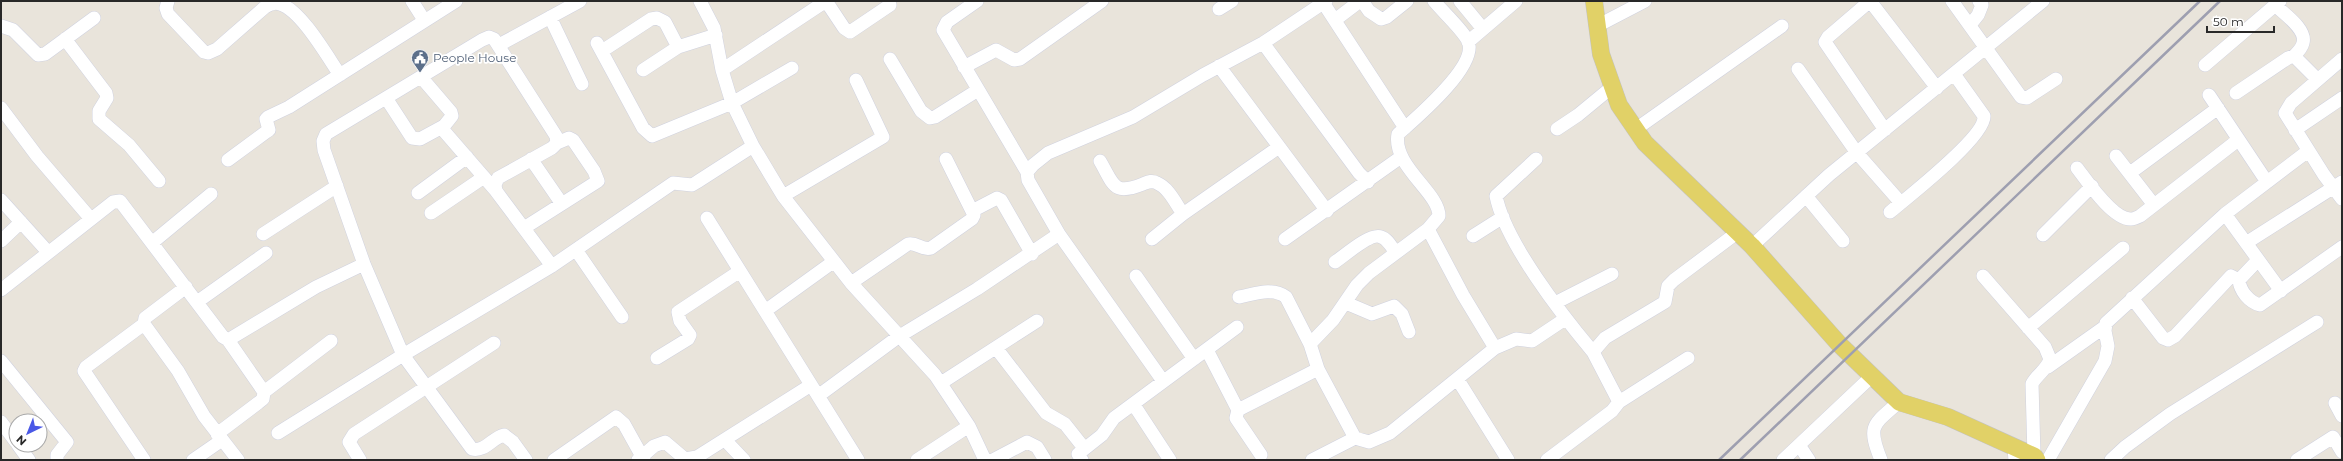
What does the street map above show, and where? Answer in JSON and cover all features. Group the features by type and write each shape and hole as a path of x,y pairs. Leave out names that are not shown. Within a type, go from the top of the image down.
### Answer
{"main road":[{"path":"1594,1 1601,54 1612,86 1619,105 1645,143 1752,246 1839,344 1899,402 1948,417 2015,454 2039,459"}],"street":[{"path":"168,1 166,8 168,14 204,52 208,53 218,49 265,7 272,3 279,3 292,11 298,17 340,74"},
{"path":"228,160 269,130 266,119 268,117 289,107 456,1"},
{"path":"499,45 580,1"},
{"path":"700,1 708,13 716,35 722,70 732,103 753,146 783,196 850,283 941,383 969,426 985,460"},
{"path":"722,70 826,1 844,28 850,32 890,5"},
{"path":"977,1 943,26 945,35 1027,172 1028,180 1059,234 1163,381"},
{"path":"964,67 996,50 1014,60 1020,59 1102,1"},
{"path":"1219,9 1232,1"},
{"path":"1335,20 1361,1 1369,11 1381,18 1387,17 1407,1"},
{"path":"1310,344 1346,303 1357,285 1369,274 1428,229 1437,220 1439,213 1401,157 1397,141 1398,134 1462,69 1468,55 1468,42 1434,1"},
{"path":"1460,1 1483,29"},
{"path":"1468,42 1516,1"},
{"path":"1597,26 1645,1"},
{"path":"1885,130 1825,42 1828,37 1870,1 1937,88"},
{"path":"1952,1 2021,97 2027,98 2056,78"},
{"path":"1970,25 1981,10 1982,5 1979,1"},
{"path":"1752,246 1806,196 1857,153 2043,1"},
{"path":"414,2 424,20"},
{"path":"1027,172 1048,153 1114,127 1219,66 1263,43 1325,3 1405,128"},
{"path":"2205,65 2278,3 2300,29 2304,39 2303,45 2294,56 2288,58 2236,93"},
{"path":"550,17 582,84"},
{"path":"1,26 13,30 38,56 45,54 94,18"},
{"path":"678,47 665,22 657,18 651,19 600,47 643,128 652,136 732,103 792,68"},
{"path":"1636,129 1782,26"},
{"path":"643,70 678,47 716,35"},
{"path":"526,460 513,442 504,435 498,436 484,448 478,450 472,449 403,355 364,264 323,141 326,134 489,37 499,45 556,136 557,143"},
{"path":"65,39 106,93 107,98 99,112 99,119 129,145 159,182"},
{"path":"1263,43 1359,173 1368,182"},
{"path":"2294,56 2317,79"},
{"path":"890,59 921,111 930,118 935,117 978,90"},
{"path":"2342,59 2317,79 2286,109 2285,113 2308,151 2338,185 2342,199"},
{"path":"1219,66 1327,211"},
{"path":"1798,69 1857,153 1901,203"},
{"path":"1890,212 1951,160 1981,128 1984,122 1984,116 1954,74"},
{"path":"386,98 412,138 420,139 444,126 452,116 451,112 421,77"},
{"path":"783,196 883,137 856,80"},
{"path":"1557,129 1612,86"},
{"path":"2209,94 2267,182"},
{"path":"2295,130 2342,98"},
{"path":"1,108 37,156 92,219"},
{"path":"2130,173 2218,108"},
{"path":"444,126 444,131 496,191 552,266"},
{"path":"496,191 495,185 498,178 557,143 569,138 572,140 594,171 598,180 524,228"},
{"path":"2076,168 2120,216 2131,219 2140,216 2238,140"},
{"path":"278,433 403,355 552,266 673,183 692,185 753,146"},
{"path":"1152,239 1183,214 1279,147"},
{"path":"2039,459 2032,384 2036,377 2105,327 2132,298 2224,214 2308,151"},
{"path":"2116,156 2154,205"},
{"path":"418,193 467,157"},
{"path":"1285,239 1327,211 1401,157"},
{"path":"531,159 562,204"},
{"path":"850,283 908,244 913,243 926,250 972,219 974,215 946,159"},
{"path":"1536,159 1496,196 1513,240 1565,319 1593,352 1619,402"},
{"path":"1100,161 1113,184 1120,189 1126,191 1150,181 1158,183 1166,188 1183,214"},
{"path":"431,213 484,177"},
{"path":"2246,243 2338,185"},
{"path":"263,234 337,186"},
{"path":"2043,235 2092,186"},
{"path":"153,242 211,194"},
{"path":"1806,196 1843,241"},
{"path":"972,211 997,198 1001,200 1032,254"},
{"path":"1,200 48,252"},
{"path":"1,290 113,202 120,201 153,242 223,337 228,340 264,392 263,399 193,460"},
{"path":"2224,214 2281,291"},
{"path":"1473,236 1503,216"},
{"path":"707,218 858,460"},
{"path":"1,241 21,222"},
{"path":"1428,229 1463,295 1495,348"},
{"path":"1593,352 1605,338 1665,302 1668,286 1674,280 1738,232"},
{"path":"818,396 898,337 1032,254 1059,234"},
{"path":"1335,262 1367,240 1378,236 1383,237 1396,253"},
{"path":"2132,298 2163,338 2168,340 2175,336 2231,276 2239,280 2243,292 2254,303 2260,305 2342,247"},
{"path":"2028,328 2123,248"},
{"path":"576,250 622,317"},
{"path":"197,302 266,253"},
{"path":"2239,280 2258,260"},
{"path":"765,311 833,262"},
{"path":"228,340 234,338 316,287 364,264"},
{"path":"657,358 688,339 690,335 680,321 678,312 740,271"},
{"path":"1555,303 1612,274"},
{"path":"1136,276 1194,359"},
{"path":"1983,276 2045,347 2050,359 2048,367"},
{"path":"144,460 84,371 86,367 144,324 146,318 186,287"},
{"path":"1239,297 1267,291 1280,293 1286,297 1310,344 1318,369 1355,438 1369,442 1390,433 1458,380 1495,348 1516,339 1532,342 1565,319"},
{"path":"1346,303 1372,314 1394,306 1402,314 1409,332"},
{"path":"941,383 1037,321"},
{"path":"2111,460 2125,447 2170,414 2317,322"},
{"path":"144,324 178,371 204,416 238,460"},
{"path":"996,348 1046,413 1065,424 1083,454 1102,435 1114,418 1134,405 1163,381 1237,327"},
{"path":"2039,459 2105,361 2108,346 2105,327"},
{"path":"264,392 331,341"},
{"path":"360,460 349,442 350,438 494,344"},
{"path":"1207,350 1238,410 1236,418 1261,455"},
{"path":"1547,460 1612,411 1619,402 1688,358"},
{"path":"1,361 64,436 67,442 55,458"},
{"path":"1238,410 1318,369"},
{"path":"1784,460 1872,376"},
{"path":"1458,380 1508,460"},
{"path":"554,460 616,417 624,424 641,459 654,446 665,442 685,459 691,460 811,385"},
{"path":"1882,460 1874,441 1874,428 1876,423 1899,402"},
{"path":"2335,403 2342,416"},
{"path":"1134,405 1170,460"},
{"path":"1,422 8,431"},
{"path":"917,460 969,426"},
{"path":"2297,460 2333,437 2342,452"},
{"path":"1312,460 1327,457 1355,438"},
{"path":"725,440 744,460"},
{"path":"993,460 1027,442 1037,447 1045,460"},
{"path":"1799,445 1810,460"}],"railway":[{"path":"1719,460 2200,1"},
{"path":"1740,460 2220,1"}],"place":[{"name":"People House","path":"420,73"}]}
